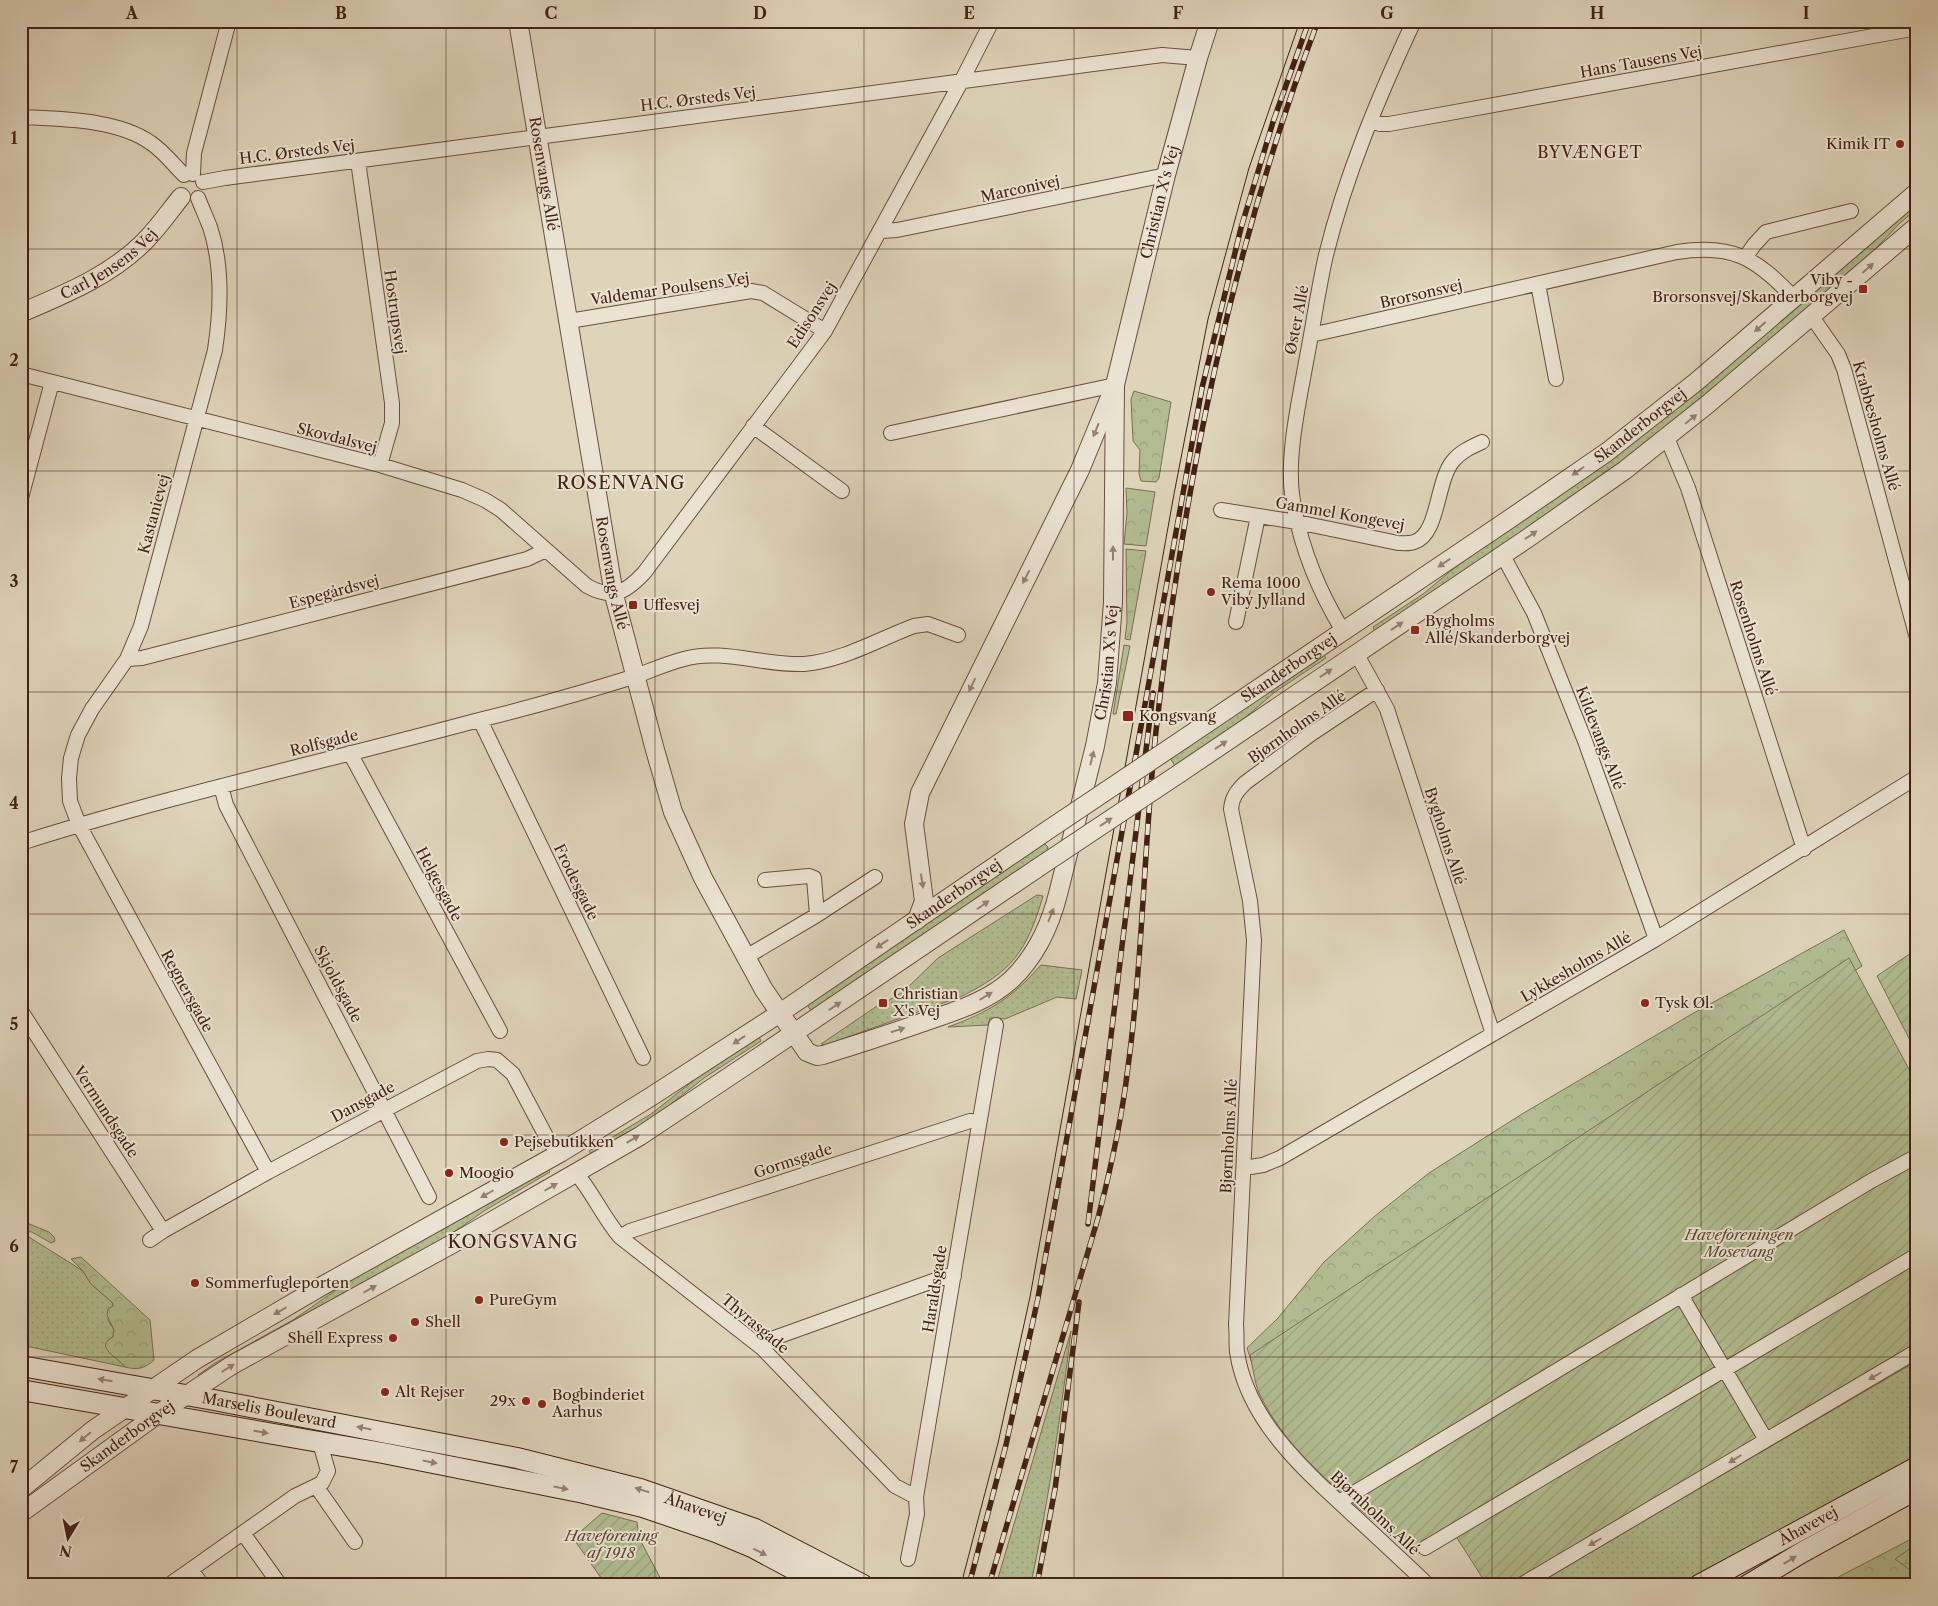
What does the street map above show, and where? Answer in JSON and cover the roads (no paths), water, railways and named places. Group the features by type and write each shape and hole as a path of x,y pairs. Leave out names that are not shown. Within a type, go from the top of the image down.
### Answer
{"main road":[{"name":"Marselis Boulevard","path":"21,1366 153,1388 517,1458"},
{"name":"Marselis Boulevard","path":"21,1390 383,1453 513,1479"},
{"name":"Åhavevej","path":"517,1458 640,1489 721,1516 755,1529 863,1585"},
{"name":"Åhavevej","path":"1699,1585 1917,1466"},
{"name":"Åhavevej","path":"513,1479 643,1507 716,1532 752,1547 823,1585"},
{"name":"Åhavevej","path":"1748,1585 1917,1490"},
{"path":"1720,1585 1860,1497"}],"street":[{"name":"Rosenvangs Allé","path":"518,21 614,595 635,676 673,812 703,878 764,990 780,1013"},
{"name":"Edisonsvej","path":"614,595 632,586 644,573 825,331 962,82 992,21"},
{"name":"Christian X's Vej","path":"917,920 924,901 914,824 920,793 1080,470 1114,385 1166,175 1210,21"},
{"name":"Øster Allé","path":"1343,631 1314,577 1297,522 1292,492 1292,465 1298,405 1326,255 1348,182 1371,120 1414,21"},
{"path":"193,177 194,153 225,23"},
{"name":"Hans Tausens Vej","path":"1371,120 1380,124 1390,124 1917,28"},
{"name":"H.C. Ørsteds Vej","path":"193,177 225,178 358,162 1162,55 1198,58"},
{"path":"21,117 101,124 133,133 152,143 193,177 203,191 190,197 177,185 193,177"},
{"name":"Hostrupsvej","path":"358,162 392,403 392,423 380,465"},
{"name":"Marconivej","path":"881,231 897,230 1166,175"},
{"name":"Skanderborgvej","path":"21,1489 93,1430 196,1359 560,1153 670,1085 780,1013 1607,452 1688,388 1917,192"},
{"name":"Carl Jensens Vej","path":"21,313 82,286 119,263 144,242 190,197"},
{"name":"Kastanievej","path":"79,825 70,801 69,778 78,735 92,709 127,660 141,626 215,350 219,321 220,288 217,262 210,228 190,197"},
{"path":"1745,258 1766,232 1851,211"},
{"name":"Skanderborgvej","path":"21,1513 158,1414 232,1365 640,1136 1180,773 1580,501 1667,438 1917,226"},
{"name":"Brorsonsvej","path":"1311,335 1697,249 1712,249 1745,258 1770,274 1794,298"},
{"path":"1538,284 1556,379"},
{"name":"Valdemar Poulsens Vej","path":"568,321 751,291 763,293 825,331"},
{"name":"Krabbesholms Allé","path":"1812,317 1838,354 1844,369 1917,638"},
{"name":"Skovdalsvej","path":"21,374 380,465 462,490 485,500 501,510 587,586 597,591 614,595"},
{"path":"21,498 52,382"},
{"name":"Christian X's Vej","path":"780,1013 807,1052 817,1056 823,1055 949,1013 982,999 1010,981 1030,959 1054,911 1095,746 1107,683 1113,602 1114,385"},
{"path":"890,432 1114,385"},
{"path":"753,426 842,492"},
{"name":"Rosenholms Allé","path":"1667,438 1688,488 1804,849"},
{"name":"Gammel Kongevej","path":"1221,510 1297,522 1398,543 1415,542 1426,535 1438,503 1440,487 1451,462 1470,447 1482,442"},
{"path":"1236,622 1258,516"},
{"name":"Espegårdsvej","path":"127,660 142,658 527,559 546,550"},
{"name":"Kildevangs Allé","path":"1502,554 1534,613 1578,723 1656,939"},
{"path":"635,676 686,658 702,656 721,656 789,664 816,662 831,659 914,626 928,624 958,635"},
{"name":"Skanderborgvej","path":"1343,631 1356,653"},
{"name":"Bygholms Allé","path":"1356,653 1387,709 1493,1034"},
{"name":"Rolfsgade","path":"21,843 221,786 480,720 635,676"},
{"name":"Bjørnholms Allé","path":"1377,690 1311,734 1245,783 1236,792 1232,802 1231,810 1250,901 1254,940 1236,1325 1240,1362 1249,1389 1259,1411 1276,1436 1297,1462 1428,1585"},
{"name":"Frodesgade","path":"480,720 644,1058"},
{"name":"Helgesgade","path":"350,753 500,1031"},
{"name":"Lykkesholms Allé","path":"1244,1168 1263,1165 1280,1158 1656,939 1804,849 1917,777"},
{"name":"Skjoldsgade","path":"221,786 226,805 429,1197"},
{"name":"Regnersgade","path":"79,825 268,1172"},
{"path":"765,880 809,876 814,878 817,915"},
{"path":"746,957 817,915 875,877"},
{"name":"Vermundsgade","path":"21,1011 163,1231"},
{"name":"Haraldsgade","path":"908,1559 917,1514 916,1497 978,1122 996,1025"},
{"name":"Dansgade","path":"150,1240 268,1172 477,1061 497,1060 513,1074 548,1140 560,1153"},
{"name":"Gormsgade","path":"620,1237 630,1230 970,1121 978,1122"},
{"path":"560,1153 576,1173"},
{"path":"1339,1502 1871,1181 1917,1156"},
{"name":"Thyrasgade","path":"576,1173 587,1185 620,1237 762,1348 895,1486 916,1497"},
{"path":"1425,1548 1917,1255"},
{"path":"762,1348 774,1338 947,1276 954,1276"},
{"path":"1681,1295 1766,1440"},
{"path":"1522,1585 1917,1351"},
{"path":"169,1585 295,1496 322,1483 328,1471 320,1443"},
{"path":"316,1486 355,1542"},
{"path":"243,1533 280,1585"},
{"path":"191,1570 202,1585"}],"tram line":[{"path":"961,1585 998,1443 1030,1297 1174,494 1208,319 1249,168 1300,21"}],"railway":[{"path":"969,1585 1006,1445 1038,1298 1202,388 1241,228 1273,122 1309,21"},
{"path":"989,1585 1098,1218 1116,1143 1126,1086 1133,1025 1156,731 1180,550 1196,460 1214,371 1260,194 1287,107 1318,21"},
{"path":"1088,1224 1153,693"},
{"path":"1037,1585 1055,1489 1079,1302"}],"place":[{"name":"Kimik IT","path":"1900,144"},
{"name":"Viby - Brorsonsvej/Skanderborgvej","path":"1863,289"},
{"name":"Rema 1000 Viby Jylland","path":"1211,592"},
{"name":"Uffesvej","path":"633,605"},
{"name":"Bygholms Allé/Skanderborgvej","path":"1415,630"},
{"name":"Kongsvang","path":"1128,716"},
{"name":"Christian X's Vej","path":"883,1003"},
{"name":"Tysk Øl.","path":"1645,1003"},
{"name":"Pejsebutikken","path":"504,1142"},
{"name":"Moogio","path":"449,1173"},
{"name":"Sommerfugleporten","path":"195,1283"},
{"name":"PureGym","path":"479,1300"},
{"name":"Shell","path":"415,1322"},
{"name":"Shell Express","path":"393,1338"},
{"name":"Alt Rejser","path":"385,1392"},
{"name":"29x","path":"526,1401"},
{"name":"Bogbinderiet Aarhus","path":"542,1404"}],"district":[{"name":"BYVÆNGET","path":"1590,152"},
{"name":"ROSENVANG","path":"621,483"},
{"name":"KONGSVANG","path":"513,1242"}],"park label":[{"name":"Haveforeningen Mosevang","path":"1739,1244"},
{"name":"Haveforening af 1918","path":"611,1544"}]}
